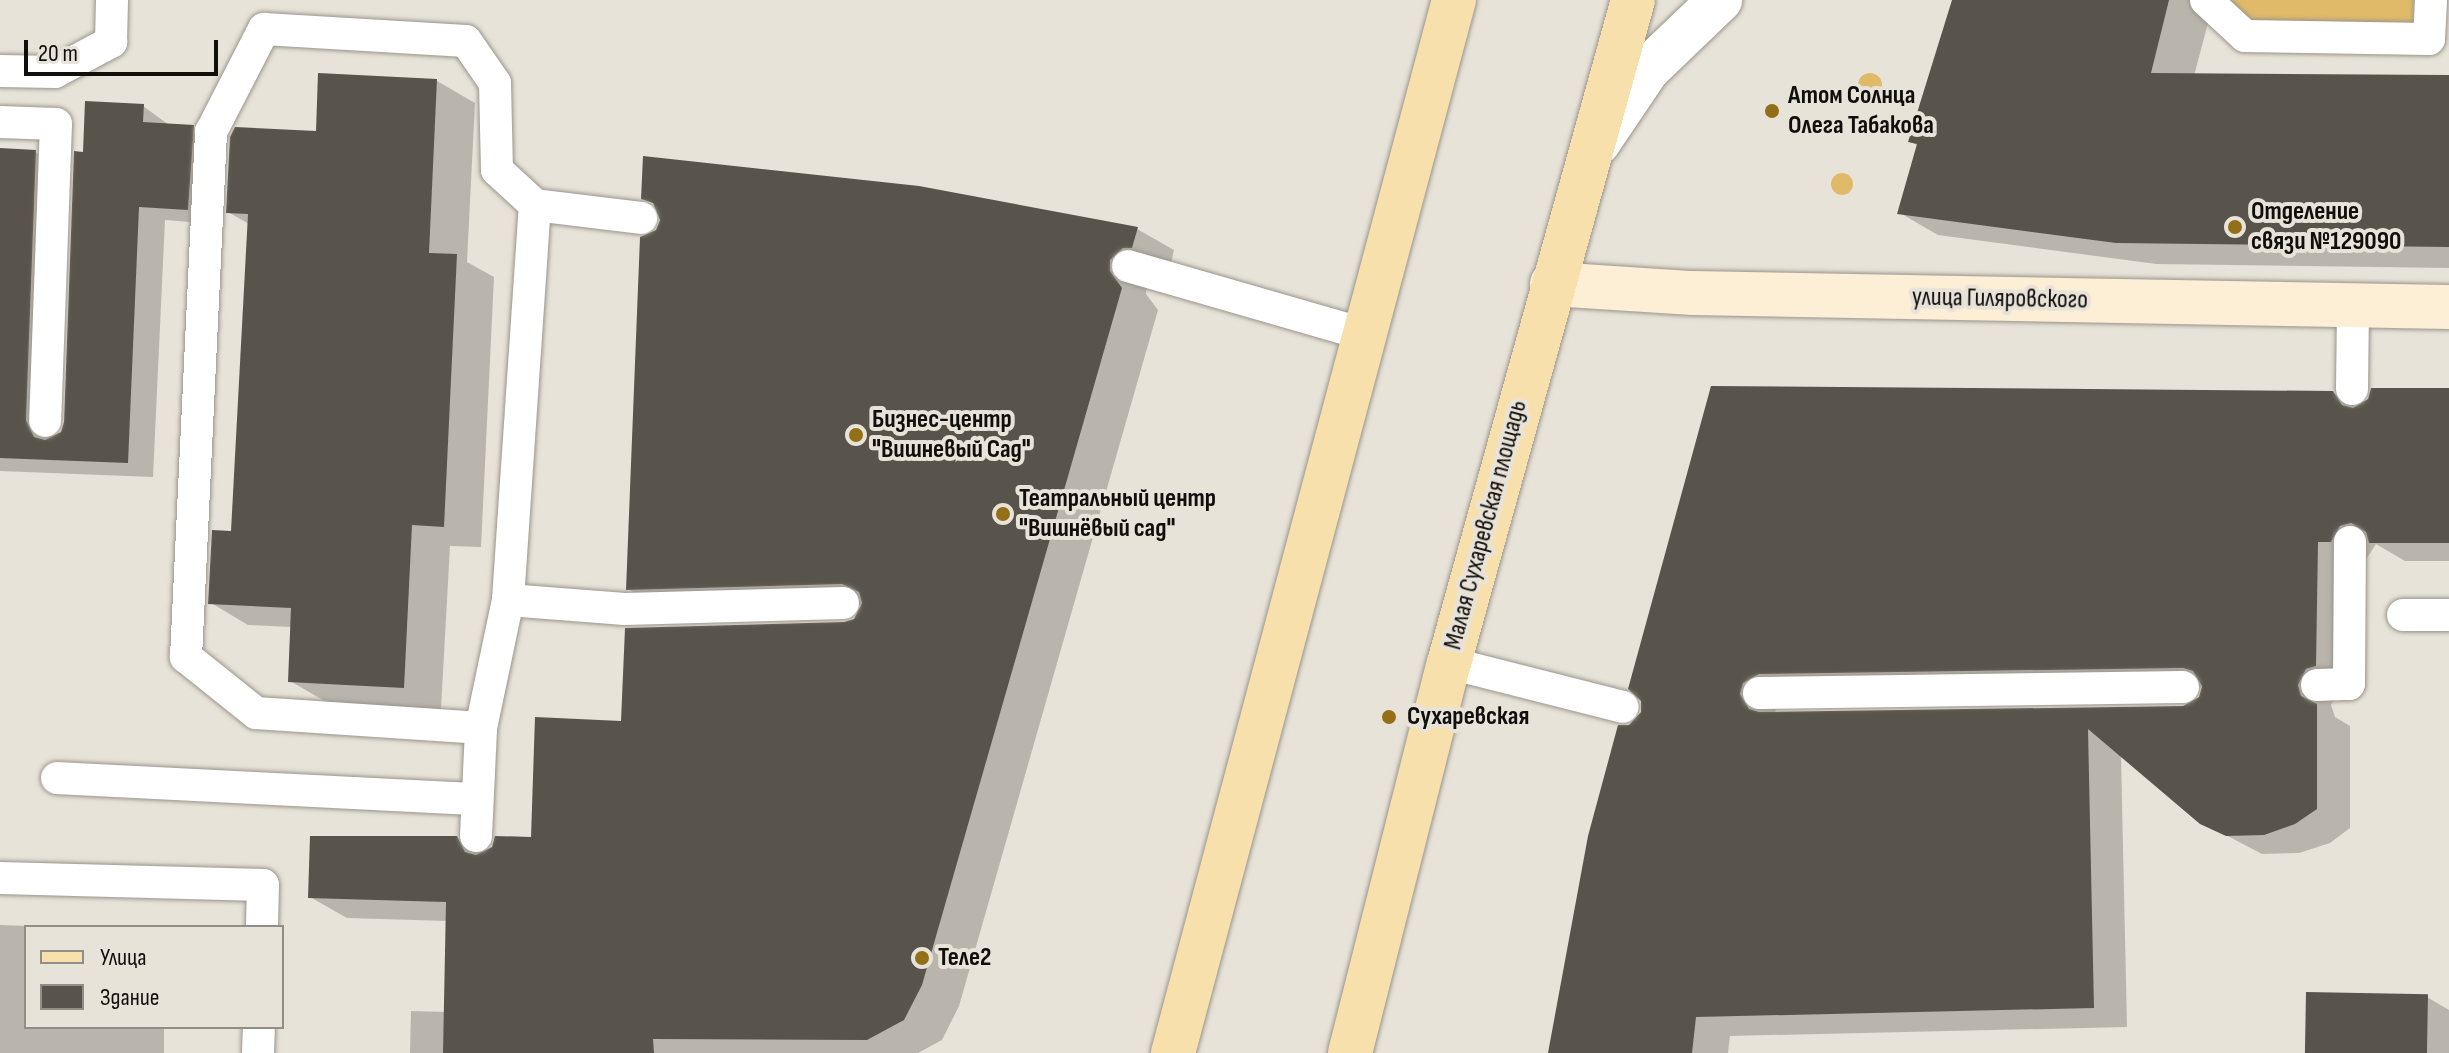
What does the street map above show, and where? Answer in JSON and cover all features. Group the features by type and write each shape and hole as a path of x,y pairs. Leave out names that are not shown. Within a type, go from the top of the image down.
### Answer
{"main road":[{"path":"1173,1053 1454,0"},
{"name":"Малая Сухаревская площадь","path":"1350,1053 1449,663 1633,0"},
{"name":"улица Гиляровского","path":"1552,284 1693,293 2449,307"}],"street":[{"path":"1589,159 1615,112 1648,69 1720,0"}],"lane":[{"path":"0,71 55,72 111,42 112,0"},
{"path":"2206,0 2245,36 2439,39 2431,0"},
{"path":"481,728 256,713 186,657 211,132 264,29 466,41 495,83 497,170 535,205 641,218"},
{"path":"0,122 56,124 45,421"},
{"path":"476,836 481,728 508,600 535,205"},
{"path":"1128,266 1364,334"},
{"path":"2352,389 2353,306"},
{"path":"2317,685 2349,684 2350,542"},
{"path":"508,600 625,609 843,603"},
{"path":"2403,615 2449,615"},
{"path":"1449,663 1623,707"},
{"path":"1759,693 2183,687"},
{"path":"57,778 476,799"},
{"path":"0,878 263,885 262,925"},
{"path":"258,1053 259,1029"}],"shaded area":[{"path":"2227,0 2414,0 2413,26 2254,26"},
{"path":"1870,73 1878,77 1882,85 1878,93 1870,97 1862,93 1858,85 1862,77"},
{"path":"1838,173 1846,173 1853,184 1846,195 1838,195 1831,188 1831,180"}],"building":[{"path":"1952,0 2169,0 2151,73 2449,75 2449,247 2116,243 1897,214 1917,144 1908,142"},
{"path":"318,73 437,79 429,253 457,254 444,527 412,525 404,688 288,682 291,608 208,604 212,530 231,531 248,214 226,213 230,137 235,127 316,131"},
{"path":"85,101 144,104 143,122 194,125 188,210 139,207 128,463 0,458 0,148 36,150 26,420 34,437 45,440 61,432 64,422 74,151 83,152"},
{"path":"643,156 919,186 1138,227 1132,248 1123,248 1110,260 1110,271 1122,288 922,985 904,1020 867,1040 653,1039 654,1053 443,1053 446,902 308,898 310,836 457,836 465,852 476,855 492,847 495,836 531,837 535,717 621,721 625,628 844,622 854,619 862,603 859,592 842,584 626,590 640,237 656,230 660,220 653,203 641,199"},
{"path":"1711,386 2333,391 2342,405 2353,408 2368,399 2371,388 2449,388 2449,543 2369,543 2366,532 2351,523 2340,526 2331,542 2318,542 2316,666 2306,669 2298,685 2301,696 2317,704 2317,809 2295,824 2264,835 2226,836 2200,824 2088,729 2094,1008 1696,1017 1692,1053 1548,1053 1588,836 1618,725 1629,725 1641,712 1641,701 1628,689","holes":["2183,668 2193,671 2202,686 2199,697 2183,706 1759,712 1749,709 1740,694 1743,683 1759,674"]},
{"path":"2306,992 2428,994 2427,1053 2305,1053"}],"place":[{"name":"Атом Солнца Олега Табакова","path":"1772,111"},
{"name":"Отделение связи №129090","path":"2235,227"},
{"name":"Бизнес-центр \"Вишневый Сад\"","path":"856,435"},
{"name":"Театральный центр \"Вишнёвый сад\"","path":"1003,514"},
{"name":"Сухаревская","path":"1389,717"},
{"name":"Теле2","path":"922,958"}]}
